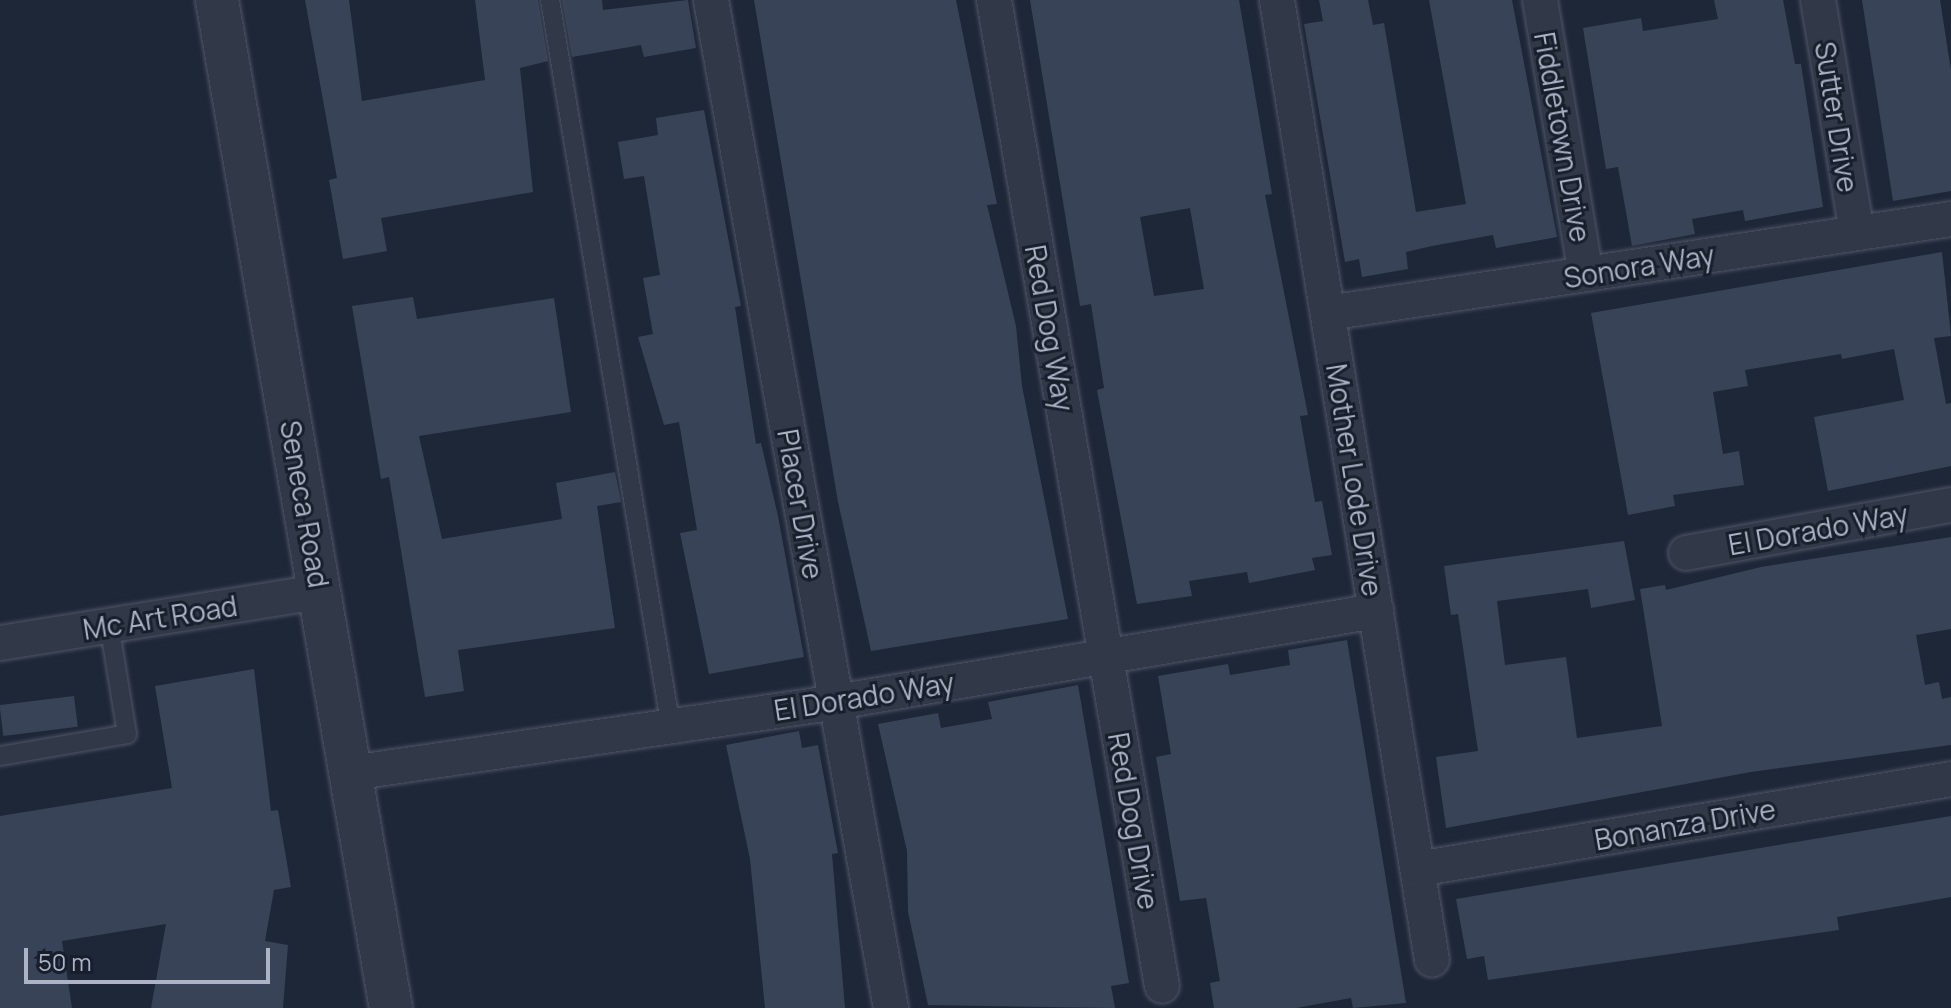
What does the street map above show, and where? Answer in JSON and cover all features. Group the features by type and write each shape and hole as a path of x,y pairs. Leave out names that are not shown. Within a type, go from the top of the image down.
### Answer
{"street":[{"name":"Seneca Road","path":"217,0 391,1008"},
{"name":"Placer Drive","path":"711,0 891,1008"},
{"name":"Red Dog Way","path":"994,0 1106,656"},
{"name":"Mother Lode Drive","path":"1277,0 1432,960"},
{"name":"Fiddletown Drive","path":"1540,0 1586,274"},
{"name":"Sutter Drive","path":"1818,0 1857,233"},
{"name":"Sonora Way","path":"1328,313 1951,219"},
{"name":"El Dorado Way","path":"1686,553 1951,505"},
{"name":"Mc Art Road","path":"0,643 320,592"},
{"name":"El Dorado Way","path":"351,773 670,722 836,702 1376,611"},
{"name":"Red Dog Drive","path":"1106,656 1162,986"},
{"name":"Bonanza Drive","path":"1418,869 1951,779"}],"lane":[{"path":"550,0 670,722"},
{"path":"0,756 127,734 109,624"}],"building":[{"path":"305,0 349,0 362,101 485,80 475,0 538,0 548,61 520,68 533,192 381,218 387,251 343,259 329,180 337,178"},
{"path":"562,0 602,0 603,10 688,0 696,48 644,57 641,45 572,57"},
{"path":"754,0 956,0 997,204 987,205 1016,326 1022,386 1068,619 871,651 838,502"},
{"path":"1030,0 1239,0 1272,194 1265,195 1308,415 1300,416 1315,502 1322,501 1332,555 1312,558 1315,570 1249,583 1247,572 1189,581 1192,596 1137,604 1097,390 1104,388 1091,304 1080,306","holes":["1190,208 1204,289 1154,296 1140,217"]},
{"path":"1319,0 1368,0 1373,25 1384,23 1416,212 1466,204 1429,0 1512,0 1557,237 1496,248 1493,235 1432,246 1406,252 1408,269 1362,277 1359,259 1345,262 1304,24 1323,21"},
{"path":"1714,0 1783,0 1795,64 1801,64 1823,207 1745,221 1743,210 1692,219 1695,234 1632,246 1618,167 1606,169 1583,28 1641,18 1643,31 1718,19"},
{"path":"1862,0 1940,0 1951,70 1951,191 1893,201"},
{"path":"704,110 741,306 735,307 756,444 761,443 778,516 804,657 709,674 680,533 697,530 679,422 664,425 638,337 653,334 643,278 660,275 644,176 624,179 618,142 658,135 656,118"},
{"path":"1942,252 1951,336 1934,338 1946,404 1951,403 1951,466 1828,491 1814,417 1904,400 1894,349 1842,359 1841,354 1745,370 1748,386 1713,392 1723,454 1739,451 1744,485 1673,495 1675,506 1628,515 1591,313"},
{"path":"413,297 417,319 554,298 571,412 419,436 442,539 562,519 556,483 615,472 621,502 597,506 615,628 458,650 464,691 425,697 389,477 381,479 352,306"},
{"path":"1951,537 1951,629 1916,635 1925,685 1939,682 1942,699 1951,697 1951,745 1751,772 1446,828 1436,757 1478,751 1458,614 1451,615 1444,566 1624,541 1635,600 1591,608 1588,589 1497,601 1505,665 1566,657 1577,738 1662,726 1640,589 1665,585 1666,590 1761,567"},
{"path":"1347,640 1406,1003 1353,1008 1351,998 1296,1008 1214,1008 1210,983 1220,981 1206,898 1180,901 1156,757 1171,754 1158,676 1228,664 1230,675 1290,665 1288,650"},
{"path":"254,669 271,811 278,810 291,887 274,890 265,941 288,945 283,1008 151,1008 166,924 62,941 72,1008 0,1008 0,816 172,788 155,686"},
{"path":"1078,685 1129,983 1111,986 1115,1008 928,1005 908,912 907,851 878,724 938,713 941,728 992,719 988,702"},
{"path":"74,696 78,727 3,736 0,705"},
{"path":"799,731 802,748 818,745 838,853 832,854 845,1008 765,1008 750,859 726,745"},
{"path":"1951,816 1951,897 1837,917 1839,930 1488,980 1484,956 1467,959 1456,899"}]}
